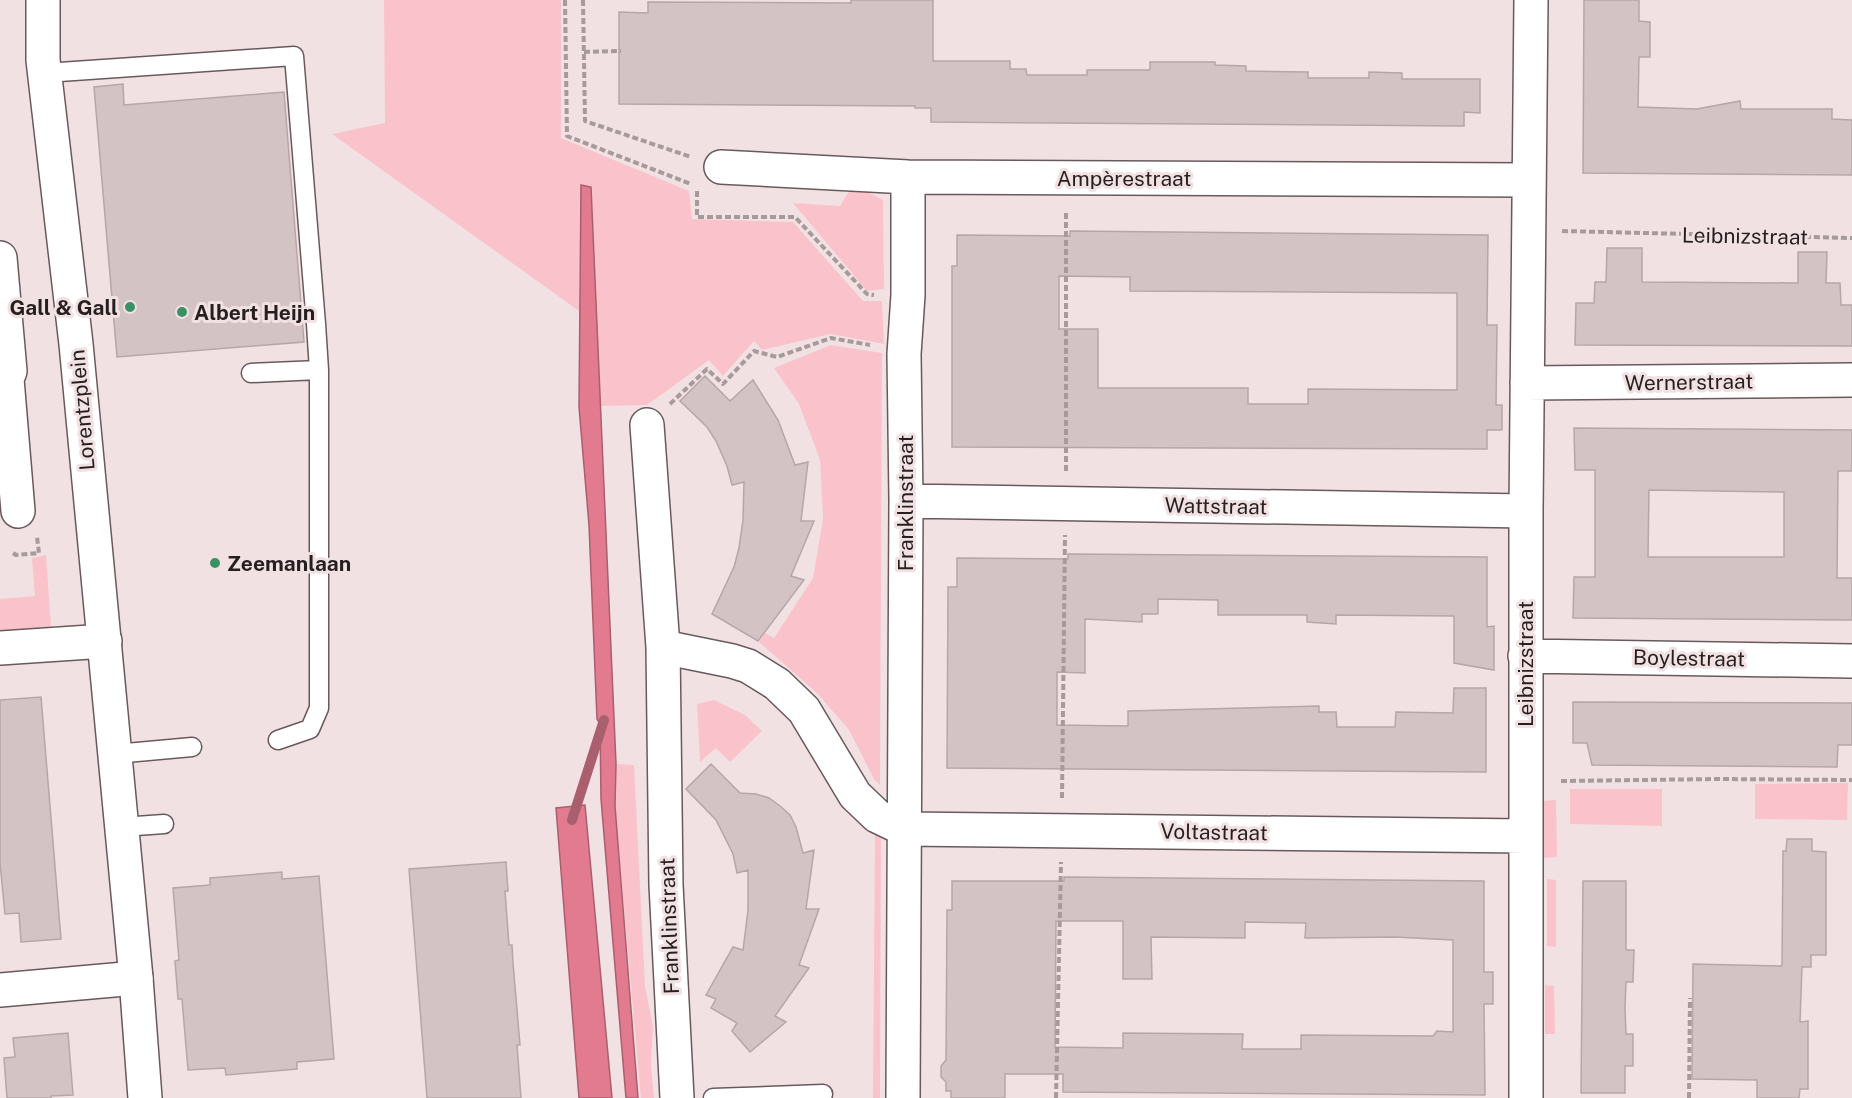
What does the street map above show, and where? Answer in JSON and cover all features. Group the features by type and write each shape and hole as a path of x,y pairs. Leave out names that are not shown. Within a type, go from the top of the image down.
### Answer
{"street":[{"name":"Lorentzplein","path":"43,0 45,74 76,344 105,641"},
{"name":"Leibnizstraat","path":"1526,1098 1525,656 1531,0"},
{"name":"Ampèrestraat","path":"721,167 908,177 1528,180"},
{"name":"Franklinstraat","path":"903,1098 906,501 904,354 908,295 908,177"},
{"path":"0,258 6,376 18,511"},
{"name":"Wernerstraat","path":"1527,383 1852,380"},
{"name":"Franklinstraat","path":"647,425 663,647 666,885 677,1098"},
{"name":"Wattstraat","path":"906,501 1526,511"},
{"path":"0,648 105,641 145,1098"},
{"path":"663,647 748,666 777,684 804,710 855,795 877,816 904,829"},
{"name":"Boylestraat","path":"1525,656 1852,661"},
{"name":"Voltastraat","path":"904,829 1525,836"},
{"path":"0,990 136,978"}],"lane":[{"path":"45,74 294,56 318,370 319,708 309,729 278,740"},
{"path":"251,373 318,370"},
{"path":"115,754 192,747"},
{"path":"122,827 164,824"},
{"path":"713,1098 824,1095"}],"path":[{"path":"583,0 585,121 721,167"},
{"path":"584,52 621,51"},
{"path":"1056,1098 1066,504 1066,178"},
{"name":"Leibnizstraat","path":"1530,230 1852,238"},
{"path":"647,425 706,369 723,384 754,351 777,357 831,338 861,342 904,354"},
{"path":"1561,781 1852,780"},
{"path":"1689,1098 1690,998"}],"shaded area":[{"path":"384,0 561,0 561,138 689,191 692,219 793,222 863,301 882,301 884,344 831,334 762,350 754,341 723,376 709,360 647,405 600,406 591,187 581,185 579,311 332,134 385,123"},
{"path":"581,185 591,187 616,764 615,806 638,1098 626,1098 601,799 600,724 597,719 589,525 579,407"},
{"path":"853,185 883,200 884,289 867,291 793,203 840,206"},
{"path":"831,345 882,353 880,785 874,779 849,730 817,693 759,642 765,633 774,638 813,578 823,519 820,460 799,404 774,368"},
{"path":"46,555 51,627 0,631 0,599 35,596 32,558"},
{"path":"714,700 745,715 762,731 730,762 716,748 700,762 697,704"},
{"path":"616,764 634,765 645,986 653,1027 651,1065 654,1098 641,1098 615,806"},
{"path":"1848,783 1847,820 1755,819 1755,784"},
{"path":"1570,789 1662,789 1662,826 1570,824"},
{"path":"1556,800 1557,857 1544,858 1542,801"},
{"path":"585,805 612,1098 579,1098 556,808"},
{"path":"875,835 881,835 880,1098 873,1098"},
{"path":"1547,879 1556,880 1556,947 1547,946"},
{"path":"1545,985 1554,986 1555,1034 1545,1034"}],"building":[{"path":"851,0 933,0 933,61 1010,61 1010,69 1026,69 1027,75 1087,75 1087,70 1150,70 1150,62 1215,62 1215,65 1246,66 1246,71 1308,72 1308,78 1369,78 1369,72 1402,73 1402,79 1480,79 1480,113 1464,112 1464,126 931,122 931,108 915,108 915,106 619,104 619,12 648,13 648,2 851,3"},
{"path":"1584,0 1639,0 1639,21 1650,22 1650,57 1639,57 1638,107 1697,109 1740,101 1741,109 1832,109 1832,119 1852,120 1852,175 1583,173"},
{"path":"123,84 124,105 284,92 304,342 117,357 94,87"},
{"path":"1070,231 1488,235 1487,325 1497,325 1496,405 1502,405 1502,430 1487,430 1487,449 952,447 952,266 957,266 957,235 1070,236","holes":["1059,276 1130,277 1130,291 1457,293 1457,390 1308,389 1308,404 1248,404 1248,388 1098,388 1098,329 1059,329"]},
{"path":"1607,248 1642,248 1642,282 1798,283 1798,252 1827,252 1826,283 1840,283 1841,305 1852,305 1852,346 1575,345 1576,303 1594,303 1595,282 1606,282"},
{"path":"705,376 730,401 753,380 778,420 795,465 808,462 801,521 814,521 791,576 804,580 758,641 712,614 734,567 739,548 743,520 744,482 732,485 716,441 707,427 680,401"},
{"path":"1574,428 1852,430 1852,471 1838,471 1837,578 1852,578 1852,620 1573,618 1574,577 1595,577 1595,470 1575,470","holes":["1649,490 1784,492 1784,557 1648,557"]},
{"path":"1068,554 1487,557 1487,627 1494,626 1494,670 1454,663 1454,616 1336,615 1336,624 1307,622 1307,615 1218,615 1218,600 1158,599 1158,614 1142,614 1142,622 1085,619 1085,673 1057,672 1057,725 1128,726 1128,711 1319,706 1319,712 1336,712 1337,727 1395,727 1396,712 1453,713 1454,688 1486,688 1486,772 947,768 948,587 957,587 957,558 1068,559"},
{"path":"41,697 61,939 21,942 19,913 5,914 0,863 0,700"},
{"path":"1573,702 1852,703 1852,745 1838,745 1837,767 1592,765 1587,743 1573,743"},
{"path":"711,764 740,793 769,798 780,806 790,815 796,827 803,853 814,850 806,909 819,909 799,965 809,968 775,1016 786,1022 750,1052 732,1031 737,1023 711,1008 716,999 706,995 733,947 743,950 748,910 748,870 737,873 733,854 716,820 686,789"},
{"path":"1787,839 1812,839 1812,851 1826,852 1826,955 1811,955 1811,967 1802,967 1800,1022 1808,1021 1808,1089 1800,1089 1799,1098 1757,1098 1757,1080 1692,1079 1693,964 1782,966 1783,851 1786,851"},
{"path":"506,862 508,891 505,891 520,1045 517,1045 521,1098 427,1098 409,869"},
{"path":"282,872 282,879 319,876 334,1059 297,1062 297,1069 226,1075 225,1068 188,1070 182,999 178,999 175,961 179,960 173,888 210,885 210,878"},
{"path":"1064,877 1484,881 1484,972 1493,972 1493,1004 1484,1004 1485,1095 1063,1092 1063,1074 1005,1074 1005,1098 951,1098 951,1091 946,1091 946,1082 941,1077 941,1066 946,1060 947,910 952,910 952,881 1064,881","holes":["1056,921 1123,921 1123,979 1152,979 1151,937 1245,938 1245,922 1306,923 1305,938 1395,937 1453,940 1453,1032 1437,1031 1433,1036 1301,1035 1301,1049 1242,1049 1243,1034 1123,1033 1123,1048 1055,1047"]},
{"path":"1583,881 1626,881 1626,950 1634,950 1633,982 1626,982 1625,1008 1626,1034 1633,1034 1633,1066 1625,1066 1625,1093 1581,1093"},
{"path":"68,1033 73,1095 51,1096 51,1098 7,1098 4,1058 15,1057 13,1038"}],"waterway":[{"path":"572,820 604,720"}],"place":[{"name":"Gall & Gall","path":"130,307"},
{"name":"Albert Heijn","path":"182,312"},
{"name":"Zeemanlaan","path":"215,563"}]}
